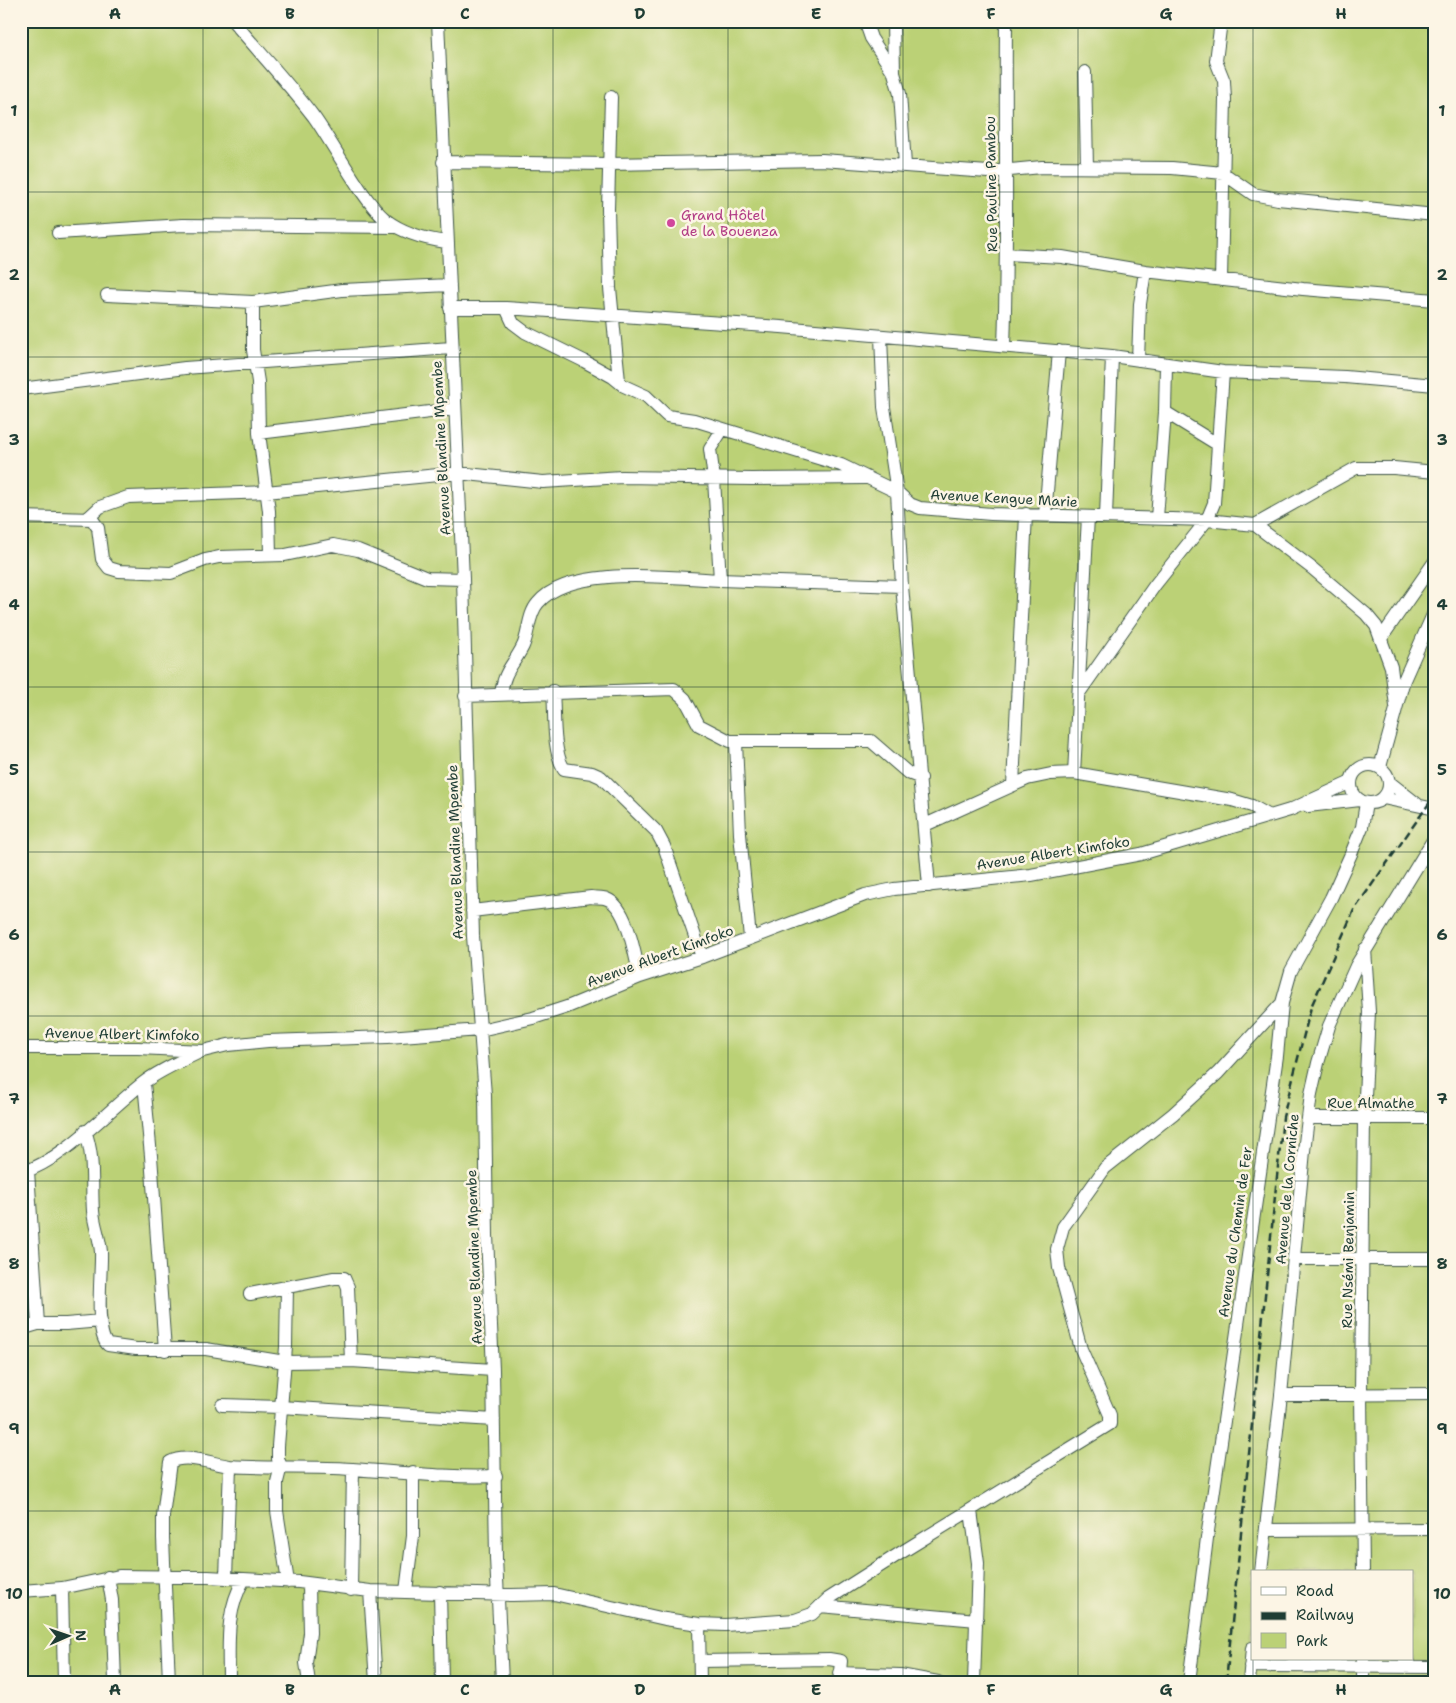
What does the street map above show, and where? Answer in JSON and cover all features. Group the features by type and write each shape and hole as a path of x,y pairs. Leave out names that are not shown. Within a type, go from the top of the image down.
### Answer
{"street":[{"path":"233,21 314,117 385,219 396,227 429,239 446,242"},
{"name":"Avenue Blandine Mpembe","path":"438,21 446,242 450,285 451,348 463,579 472,911 485,1095 502,1682"},
{"path":"865,21 871,38 894,73"},
{"path":"893,21 894,73 900,94 905,165"},
{"name":"Rue Pauline Pambou","path":"1004,346 1007,254 1004,171 1006,21"},
{"path":"1221,21 1216,61 1224,81 1224,225 1221,280"},
{"path":"1085,72 1086,167"},
{"path":"611,97 608,209 612,316 618,381"},
{"path":"443,162 610,164 764,160 905,165 952,171 1004,171 1042,167 1172,168 1223,173 1253,194 1266,197 1435,215"},
{"path":"58,232 183,225 396,227"},
{"path":"1007,254 1062,256 1145,271 1221,280 1435,300"},
{"path":"1138,360 1140,304 1145,271"},
{"path":"107,295 253,302 326,292 450,285"},
{"path":"253,302 253,350 256,363 259,432 270,532 270,555"},
{"path":"450,308 506,308 781,327 1112,356 1223,372 1345,377 1435,385"},
{"name":"Avenue Kengue Marie","path":"506,308 513,323 525,332 646,396 667,416 694,420 841,465 897,492 910,504 931,510 1208,520 1255,525"},
{"path":"882,337 884,407 897,492 902,586 929,886"},
{"path":"21,389 157,371 451,348"},
{"path":"1045,515 1059,351"},
{"path":"1106,516 1112,356"},
{"path":"1157,518 1165,412 1166,365"},
{"path":"1080,693 1155,585 1208,520 1214,503 1223,372"},
{"path":"259,432 454,409"},
{"path":"1165,412 1217,444"},
{"path":"720,580 714,479 710,450 722,430"},
{"path":"1396,706 1392,673 1382,637 1366,614 1255,525 1356,468 1394,468 1435,472"},
{"path":"88,518 100,507 128,497 266,492 458,473 542,482 622,477 714,479 868,478"},
{"path":"1013,785 1026,514"},
{"path":"21,517 88,518 98,528 102,559 109,568 119,571 171,573 205,560 285,555 333,545 345,547 421,576 463,579"},
{"path":"1074,773 1080,693 1088,517"},
{"path":"1382,637 1435,561"},
{"path":"501,694 506,670 522,647 531,617 538,603 556,590 580,580 613,576 902,586"},
{"path":"1380,767 1396,706 1421,638 1435,610"},
{"path":"466,696 553,691 674,689 685,699 699,725 706,731 736,742 871,741 908,773 920,778"},
{"path":"553,691 556,746 560,764 564,769 592,773 601,777 656,831 664,846 702,956"},
{"path":"736,742 740,834 750,938"},
{"path":"1383,798 1388,791 1389,782 1386,773 1380,767 1364,766 1355,772 1351,782 1353,792 1363,802 1383,798 1435,809"},
{"path":"925,825 1013,785 1040,776 1074,773 1232,800 1252,806 1270,816"},
{"name":"Avenue Albert Kimfoko","path":"21,1048 138,1048 203,1051 228,1045 268,1041 388,1037 480,1030 541,1016 640,977 865,895 1031,875 1141,854 1298,807 1351,782"},
{"path":"1389,782 1419,806"},
{"name":"Avenue Albert Kimfoko","path":"1298,807 1363,802"},
{"name":"Avenue du Chemin de Fer","path":"1189,1682 1206,1538 1276,1056 1282,1003 1291,971 1331,898 1358,838 1363,802"},
{"name":"Avenue de la Corniche","path":"1261,1570 1281,1395 1308,1118 1318,1063 1329,1026 1342,994 1366,949 1435,837"},
{"path":"472,911 591,897 607,899 614,904 629,930 640,977"},
{"name":"Rue Nsémi Benjamin","path":"1363,1570 1361,1393 1364,1258 1364,1118 1368,1012 1366,949"},
{"path":"21,1591 62,1588 108,1577 164,1575 288,1582 370,1591 498,1595 559,1594 664,1619 699,1624 725,1625 795,1620 812,1614 820,1606 902,1552 971,1512 1110,1424 1110,1415 1076,1333 1059,1268 1057,1249 1063,1227 1105,1168 1173,1114 1218,1073 1282,1003"},
{"path":"38,1324 25,1172 85,1131 144,1083 203,1051"},
{"path":"144,1083 165,1350"},
{"name":"Rue Almathe","path":"1308,1118 1435,1118"},
{"path":"85,1131 92,1156 93,1212 100,1245 99,1275 102,1337 106,1344 165,1350 206,1349 285,1362 351,1361 494,1370"},
{"path":"1295,1259 1435,1259"},
{"path":"250,1294 334,1278 347,1280 351,1361"},
{"path":"287,1287 285,1362 278,1458 281,1466 277,1482 277,1511 288,1582"},
{"path":"21,1329 38,1324 58,1325 101,1320"},
{"path":"1281,1395 1435,1394"},
{"path":"222,1405 494,1420"},
{"path":"169,1682 163,1516 170,1462 191,1459 230,1466 281,1466 413,1472 460,1478 496,1476"},
{"path":"226,1578 230,1466"},
{"path":"351,1590 353,1469"},
{"path":"406,1591 413,1536 413,1472"},
{"path":"971,1512 978,1563 974,1682"},
{"path":"1266,1530 1435,1529"},
{"path":"108,1577 112,1600 115,1682"},
{"path":"229,1682 230,1614 234,1599 244,1579"},
{"path":"309,1584 310,1633 306,1663 309,1682"},
{"path":"62,1588 64,1682"},
{"path":"370,1591 376,1682"},
{"path":"440,1592 442,1682"},
{"path":"820,1606 977,1620"},
{"path":"699,1624 700,1682"},
{"path":"1249,1682 1251,1657"},
{"path":"700,1661 841,1661 839,1677 900,1675 938,1682"},
{"path":"1250,1666 1363,1663 1435,1667"},
{"path":"1363,1663 1363,1682"}],"green space":[{"path":"21,21 1435,21 1435,1682 21,1682"}],"railway":[{"path":"1226,1682 1283,1117 1311,1007 1354,910 1435,795"}],"place":[{"name":"Grand Hôtel de la Bouenza","path":"671,223"}]}
